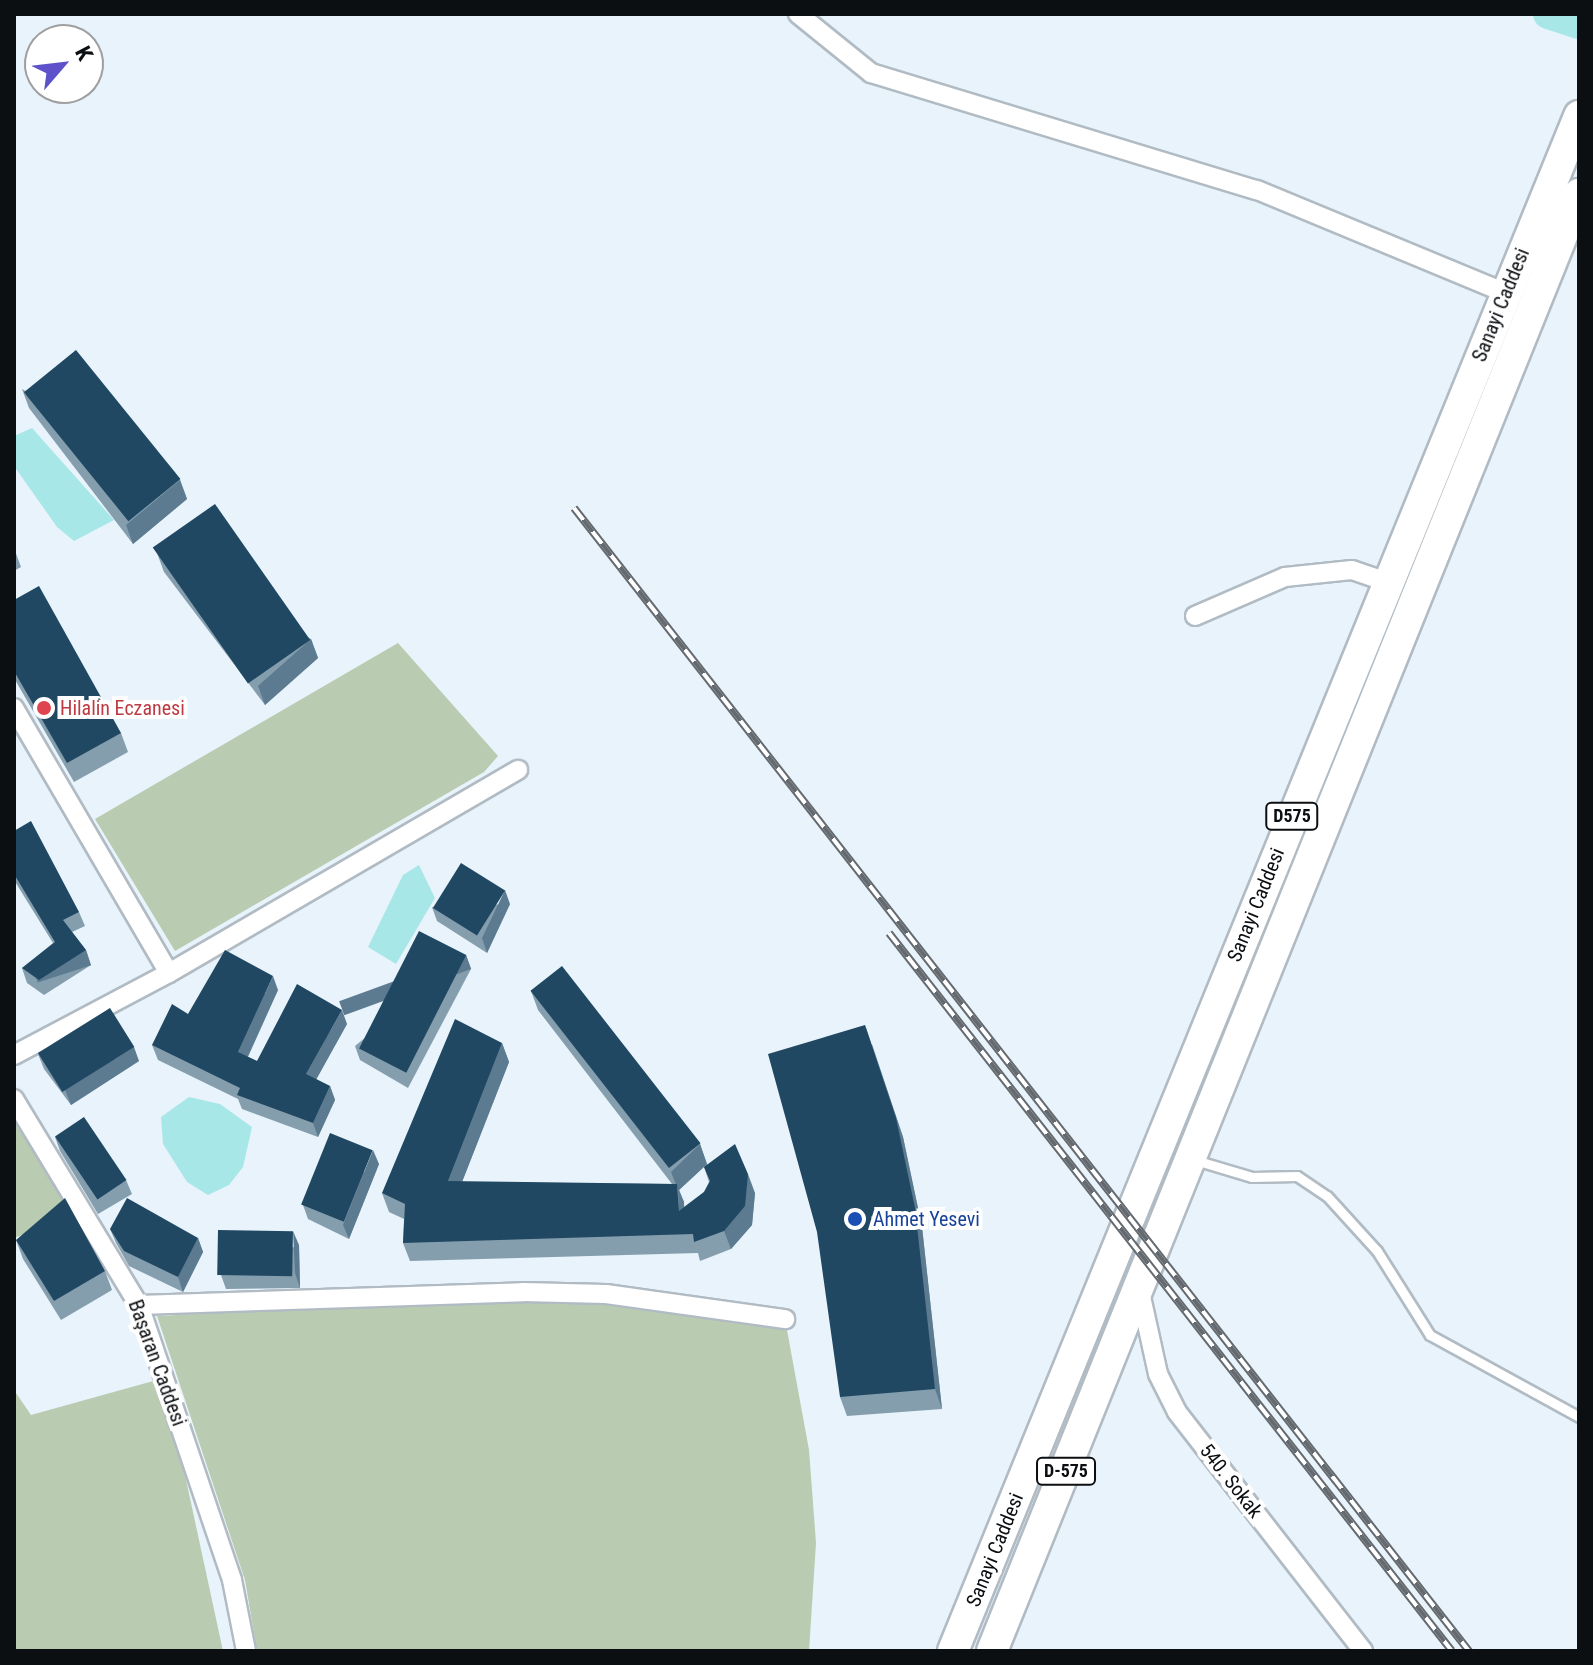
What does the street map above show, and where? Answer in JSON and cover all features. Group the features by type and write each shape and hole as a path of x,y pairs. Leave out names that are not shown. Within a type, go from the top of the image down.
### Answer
{"highway":[{"name":"Sanayi Caddesi","path":"953,1651 1579,116"},
{"name":"Sanayi Caddesi","path":"992,1651 1140,1291 1579,194"}],"street":[{"path":"798,14 871,73 1257,190 1506,293"},
{"path":"1195,616 1285,577 1352,570 1387,582"},
{"path":"14,708 169,973"},
{"path":"14,1055 169,973 518,770"},
{"name":"Başaran Caddesi","path":"14,1099 139,1305 232,1580 246,1651"},
{"name":"540. Sokak","path":"1140,1291 1158,1374 1177,1412 1363,1651"},
{"path":"139,1305 606,1294 785,1319"}],"lane":[{"path":"1192,1159 1252,1177 1297,1176 1317,1189 1377,1251 1430,1335 1579,1417"}],"shaded area":[{"path":"32,428 114,520 74,541 57,527 14,466 14,436"},
{"path":"398,643 498,756 484,772 175,951 95,819"},
{"path":"419,865 435,898 396,964 368,947 403,875"},
{"path":"189,1097 220,1104 252,1127 243,1167 229,1185 208,1195 187,1182 163,1144 161,1117"},
{"path":"14,1119 83,1212 14,1238"},
{"path":"594,1294 785,1319 809,1450 816,1543 809,1651 257,1651 245,1580 157,1316"},
{"path":"164,1378 223,1651 14,1651 14,1390 31,1415"}],"building":[{"path":"76,350 180,479 128,521 24,392"},
{"path":"215,504 310,640 248,684 153,548"},
{"path":"39,586 121,733 67,763 14,671 14,600"},
{"path":"31,821 79,912 63,920 86,950 39,980 22,968 55,942 14,874 14,831"},
{"path":"461,863 505,891 477,936 433,908"},
{"path":"419,931 466,955 406,1073 359,1049"},
{"path":"225,950 273,976 238,1052 257,1061 297,984 342,1010 306,1074 330,1086 313,1123 237,1095 240,1088 152,1045 172,1004 188,1014"},
{"path":"562,966 701,1143 669,1168 530,991"},
{"path":"110,1008 134,1047 62,1092 38,1053"},
{"path":"455,1019 502,1043 448,1181 677,1184 679,1211 704,1192 710,1181 704,1167 735,1144 748,1174 745,1206 724,1231 694,1242 693,1234 403,1243 405,1204 382,1193"},
{"path":"865,1025 896,1118 915,1208 935,1389 840,1397 817,1232 768,1054"},
{"path":"84,1117 126,1180 97,1200 55,1137"},
{"path":"330,1133 373,1150 344,1222 301,1204"},
{"path":"65,1198 105,1271 54,1301 16,1240"},
{"path":"127,1198 198,1238 178,1277 124,1251 110,1229"},
{"path":"218,1230 293,1231 292,1276 217,1275"}],"waterway":[{"path":"1548,14 1579,24"}],"railway":[{"path":"574,508 1469,1651"},
{"path":"889,933 1452,1651"}],"place":[{"name":"Hilalin Eczanesi","path":"44,708"},
{"name":"Ahmet Yesevi","path":"855,1219"}]}
